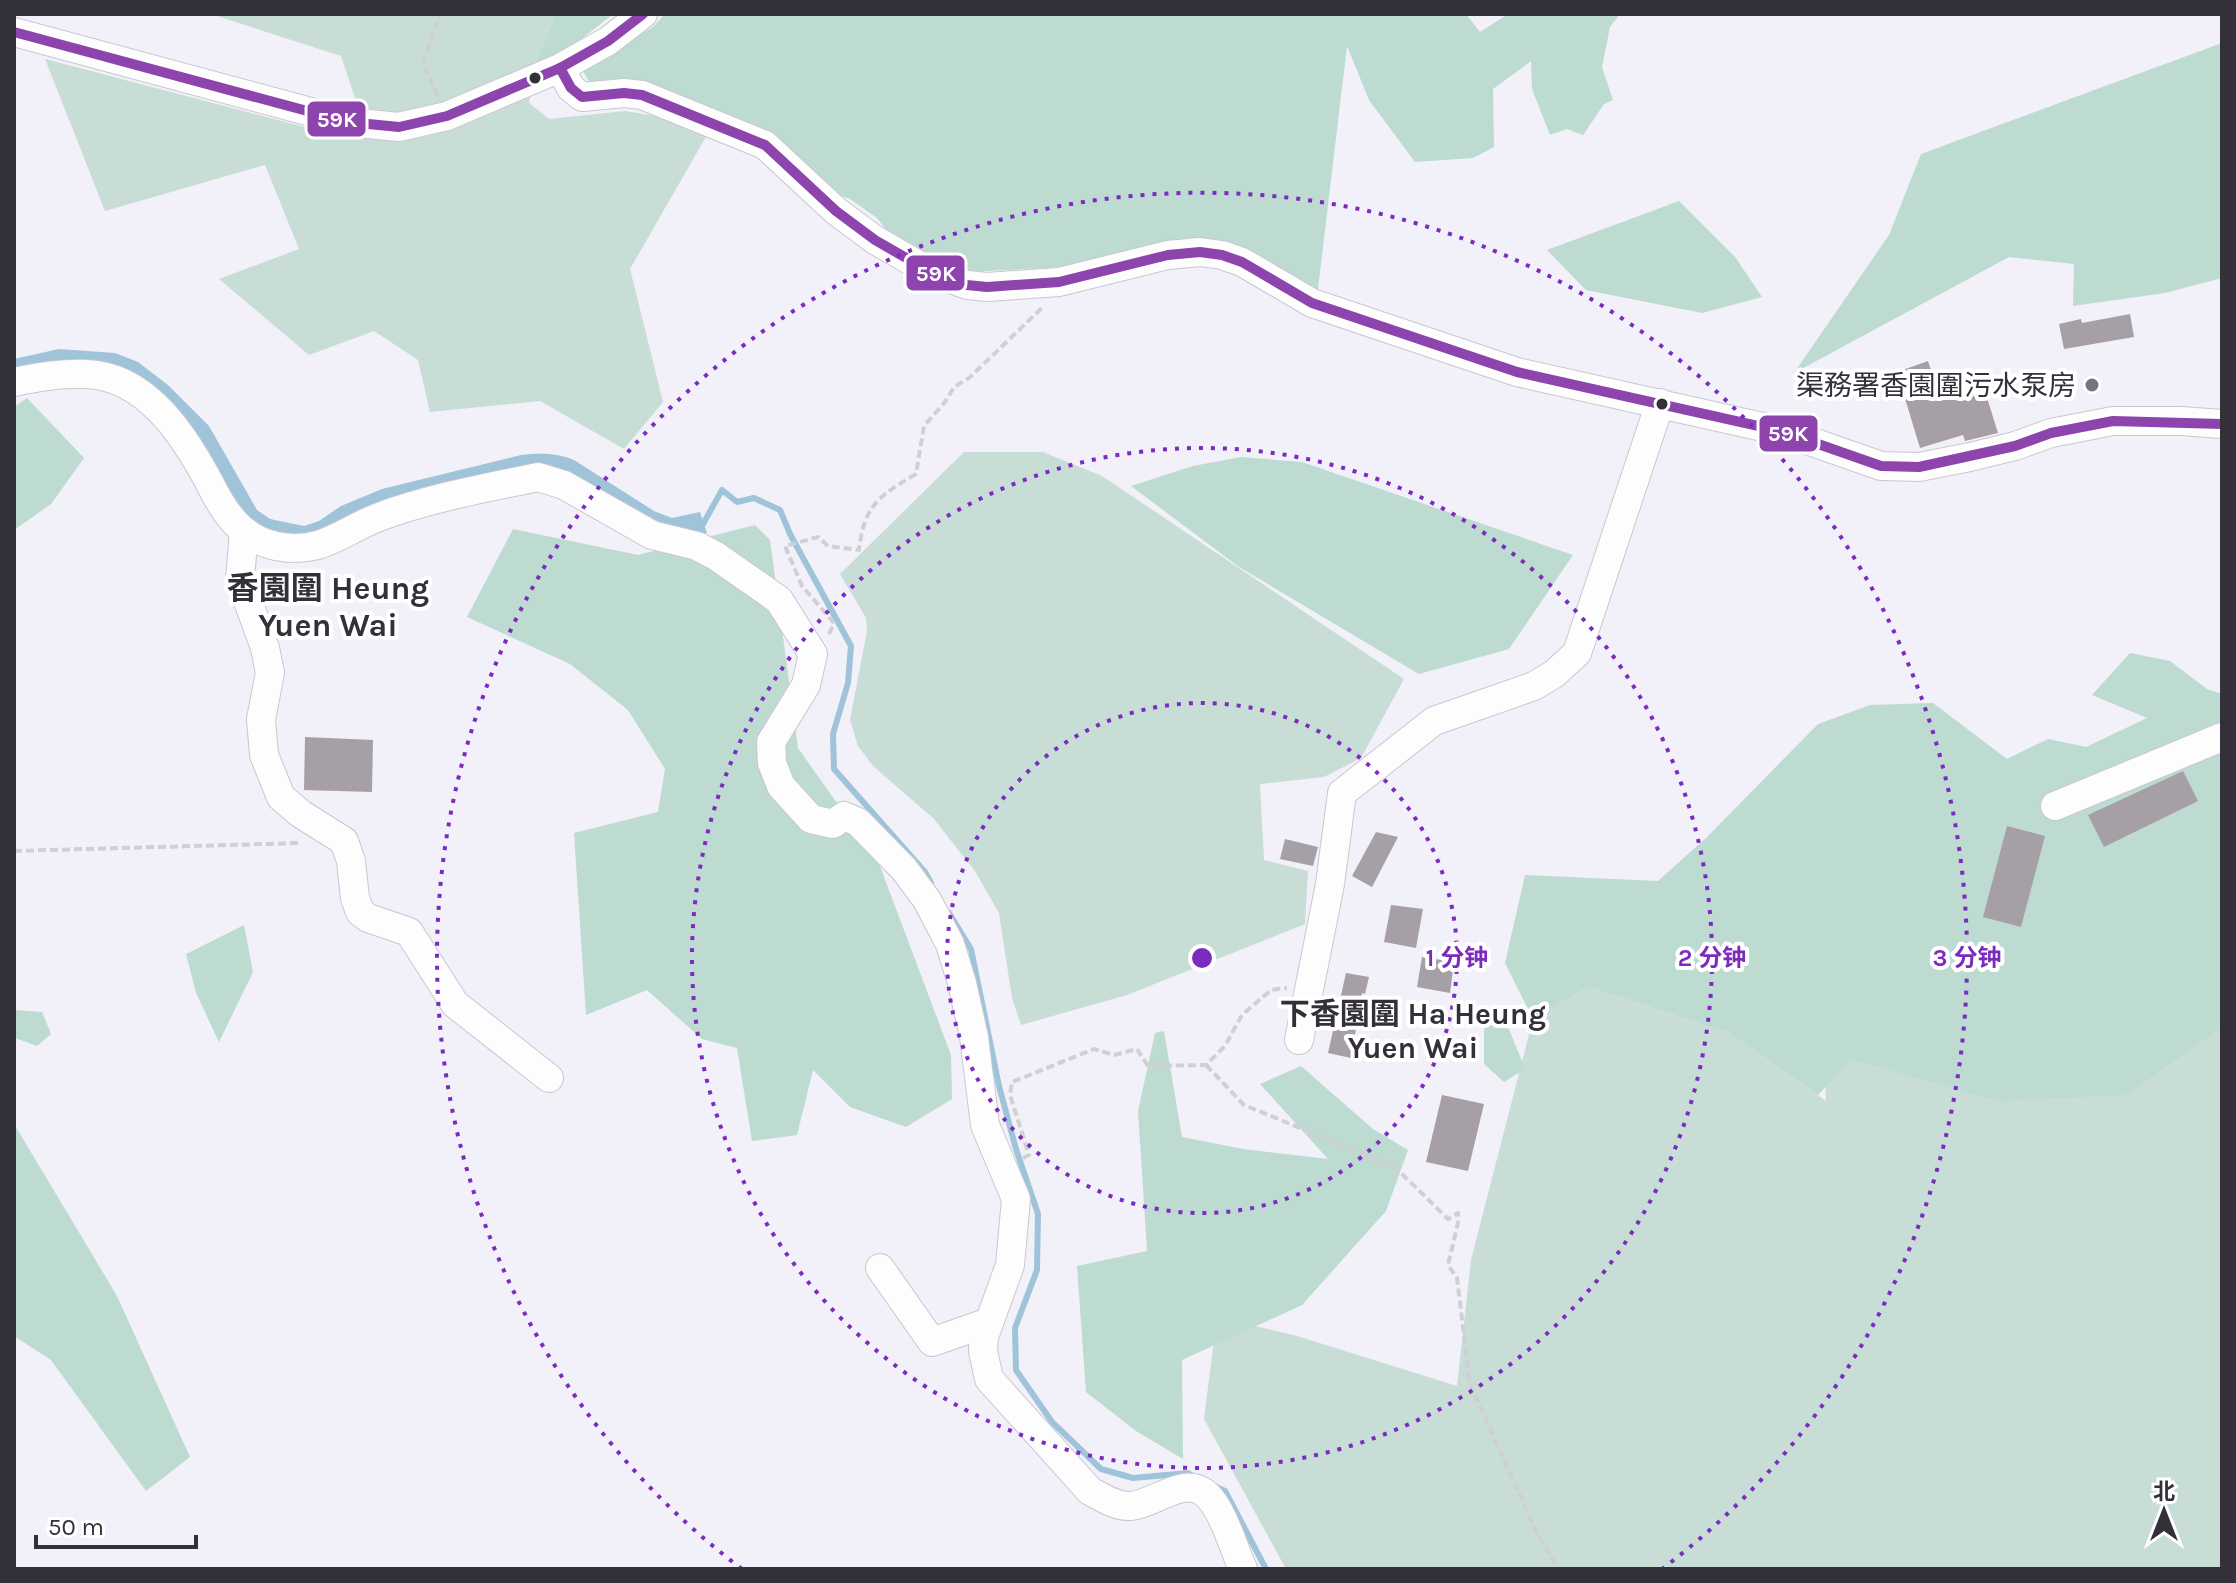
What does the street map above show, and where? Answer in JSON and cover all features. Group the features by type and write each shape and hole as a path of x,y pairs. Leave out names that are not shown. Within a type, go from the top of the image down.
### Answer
{"street":[{"path":"14,32 348,122 399,127 447,116 560,68 608,41 643,14"},
{"path":"560,68 574,92 582,97 624,93 646,96 765,145 836,211 875,240 955,282 987,287 1070,280 1168,255 1200,252 1222,255 1252,266 1299,297 1326,308 1517,372 1791,434 1872,463 1894,467 1919,467 1970,457 2093,424 2181,421 2222,424"},
{"path":"14,382 53,374 90,374 119,381 134,390 165,415 190,446 227,515 251,538 273,545 289,548 324,545 378,518 538,477 564,485 652,535 697,546 779,600 813,654 806,685 771,742 772,763 781,786 811,819 833,824 844,816 858,822 904,869 927,900 950,944 962,983 974,1037 985,1125 1016,1199 1010,1265 984,1337 983,1351 989,1379 1090,1491 1111,1502 1128,1506 1144,1503 1181,1487 1206,1493 1215,1505 1243,1569"},
{"path":"1299,1040 1330,884 1342,793 1434,721 1534,686 1554,674 1577,653 1660,403"},
{"path":"244,531 240,579 265,648 270,673 261,719 264,755 281,797 301,814 344,841 351,861 355,898 360,912 368,918 409,932 455,1004 549,1078"},
{"path":"2055,806 2222,737"},
{"path":"880,1268 932,1342 989,1322"}],"path":[{"path":"440,14 423,63 447,116"},
{"path":"834,623 802,586 785,546 818,537 828,546 859,550 866,518 877,499 916,474 924,426 954,387 969,378 1070,280"},
{"path":"14,851 344,841"},
{"path":"1029,1155 1010,1095 1012,1082 1094,1049 1114,1055 1137,1049 1148,1066 1206,1065 1225,1046 1242,1015 1271,990 1310,985"},
{"path":"1206,1065 1244,1105 1395,1167 1448,1219 1458,1213 1448,1265 1457,1278 1470,1384 1536,1531 1558,1569"}],"green space":[{"path":"211,14 556,14 535,63 529,103 549,119 625,111 668,118 707,135 630,269 663,402 624,449 540,401 430,412 418,360 374,331 309,355 219,279 299,249 265,165 105,211 45,59 350,139 359,110 341,56"},
{"path":"556,14 613,14 570,48 535,63"},
{"path":"665,14 1466,14 1480,32 1508,14 1620,14 1610,27 1602,67 1613,100 1604,104 1583,135 1567,129 1550,135 1532,89 1531,61 1493,89 1494,147 1473,158 1415,162 1369,100 1347,46 1317,297 1206,240 1146,246 1066,267 966,272 893,239 877,218 850,199 822,189 784,148 590,83 582,70 653,27"},
{"path":"2222,43 2222,278 2165,293 2073,306 2074,264 2009,257 1794,373 1889,235 1921,154"},
{"path":"1679,201 1735,257 1762,297 1702,313 1586,290 1547,250"},
{"path":"27,398 84,458 51,504 14,530 14,407"},
{"path":"964,452 1043,452 1102,476 1404,679 1361,758 1324,777 1260,784 1264,860 1308,871 1305,924 1127,995 1021,1025 1012,998 999,913 975,871 933,818 873,766 858,746 850,720 867,631 866,618 840,574"},
{"path":"1241,457 1302,462 1573,555 1509,649 1419,674 1239,567 1131,486 1193,466"},
{"path":"755,525 770,540 798,748 878,861 951,1055 952,1099 906,1127 850,1107 813,1070 797,1135 752,1141 737,1048 702,1039 647,990 586,1015 574,833 658,812 665,769 628,710 570,664 467,617 513,529 638,555"},
{"path":"2130,653 2170,661 2207,689 2222,694 2222,1027 2126,1095 1999,1101 1851,1059 1818,1095 1729,1033 1589,987 1533,1019 1505,963 1525,875 1658,881 1707,837 1818,724 1870,705 1933,703 2007,759 2048,739 2086,747 2147,718 2092,695"},
{"path":"244,925 253,972 219,1042 196,993 186,954"},
{"path":"1589,987 1729,1033 1826,1101 1821,987 2222,1027 2222,1569 1286,1569 1204,1419 1217,1317 1297,1336 1457,1386 1471,1260 1533,1019"},
{"path":"16,1010 42,1012 51,1034 37,1046 15,1038"},
{"path":"1484,1023 1509,1029 1525,1069 1504,1082 1484,1064"},
{"path":"1164,1031 1182,1137 1243,1149 1328,1159 1260,1084 1301,1066 1373,1129 1408,1150 1386,1211 1302,1305 1182,1360 1183,1459 1136,1431 1086,1392 1077,1266 1147,1251 1138,1111 1155,1033"},
{"path":"14,1124 117,1296 190,1457 146,1491 51,1360 14,1336"}],"water":[{"path":"59,349 115,353 138,362 168,385 209,426 257,510 270,519 304,526 382,489 521,455 541,454 574,460 654,511 672,518 700,512 707,533 677,536 568,478 302,542 251,528 148,392 14,378 14,359"}],"building":[{"path":"2130,314 2134,337 2064,349 2059,324"},
{"path":"1928,361 1940,399 1983,385 1998,433 1965,441 1963,435 1920,448 1897,372"},
{"path":"305,737 373,740 372,792 304,790"},
{"path":"2183,771 2198,801 2104,847 2088,815"},
{"path":"2007,826 2045,836 2021,927 1983,917"},
{"path":"1376,832 1398,837 1372,887 1352,876"},
{"path":"1285,839 1318,847 1313,866 1280,859"},
{"path":"1391,905 1423,909 1416,948 1384,942"},
{"path":"1422,957 1454,962 1450,993 1417,987"},
{"path":"1346,973 1369,977 1365,994 1362,993 1351,1058 1328,1053"},
{"path":"1442,1095 1484,1104 1468,1171 1426,1162"}],"waterway":[{"path":"699,524 703,524 722,490 737,502 754,498 780,510 851,646 848,683 833,734 834,769 925,872 931,883"},
{"path":"949,913 971,949 999,1086 1038,1214 1037,1270 1015,1328 1016,1370 1052,1422 1101,1469 1133,1478 1188,1473 1193,1476"},
{"path":"1214,1486 1225,1491 1266,1569"}],"transit line":[{"name":"59K","path":"14,32 348,122 399,127 447,116 560,68 608,41 643,14"},
{"name":"59K","path":"560,68 571,88 582,97 624,93 642,95 765,145 836,211 875,240 927,270 967,285 987,287 1059,282 1168,255 1200,252 1222,255 1242,262 1312,303 1517,372 1781,431 1881,466 1919,467 2015,446 2051,433 2113,421 2222,424"}],"place":[{"name":"渠務署香園圍污水泵房","path":"2092,385"}],"district":[{"name":"香園圍 Heung Yuen Wai","path":"328,606"},
{"name":"下香園圍 Ha Heung Yuen Wai","path":"1413,1031"}]}
